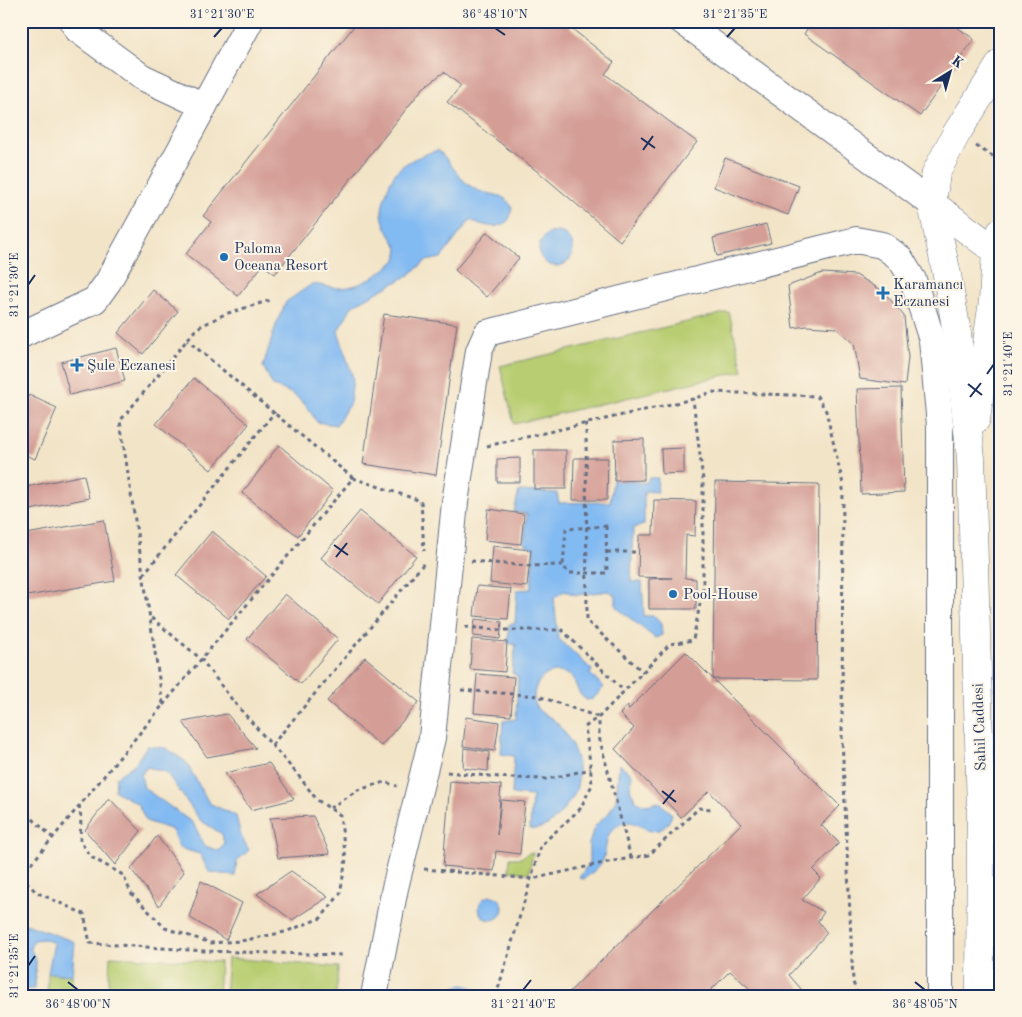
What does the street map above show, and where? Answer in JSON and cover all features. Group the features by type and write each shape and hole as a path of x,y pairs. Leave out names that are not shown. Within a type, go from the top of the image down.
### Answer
{"main road":[{"path":"971,458 957,333 932,204 936,173 956,134 1001,63"},
{"path":"932,204 999,245 971,458"},
{"name":"Sahil Caddesi","path":"971,458 991,810 991,890 980,996"}],"street":[{"path":"72,21 78,30 142,77 204,106"},
{"path":"21,335 95,300 108,282 250,21"},
{"path":"682,21 932,204"},
{"path":"374,996 395,888 432,738 454,502 478,351 487,333 856,240 882,245 900,258 912,280 932,340 940,425 940,996"}],"path":[{"path":"163,705 120,421 197,328 226,314 271,300"},
{"path":"187,340 353,478 421,501 425,562 272,745"},
{"path":"481,451 488,445 693,399 712,392 817,396 826,411 843,484 842,737 853,982 858,996"},
{"path":"496,996 541,845 580,809 592,785 585,727 599,717 670,644 693,640 702,588 703,480 693,399"},
{"path":"143,575 274,413"},
{"path":"586,423 587,621 643,672"},
{"path":"343,955 204,951 90,943 84,914 36,892 21,876 353,478"},
{"path":"606,526 607,572 568,573 563,565 566,529 586,527 606,526"},
{"path":"607,552 636,552"},
{"path":"462,560 529,566 563,565"},
{"path":"79,806 81,818 80,841 91,857 123,875 131,893 165,928 211,943 241,941 285,932 321,918 340,894 346,859 340,815 317,800 233,701 201,659 149,616"},
{"path":"464,627 501,630 562,630 624,691"},
{"path":"458,690 538,696 599,717"},
{"path":"599,717 599,737 631,858"},
{"path":"439,771 510,778 548,779 591,769"},
{"path":"330,808 358,790 385,782 418,794"},
{"path":"21,808 53,838"},
{"path":"417,868 532,879 575,871 608,862 649,855 699,808 711,809"}],"green space":[{"path":"729,312 743,371 514,424 500,366"},
{"path":"528,853 533,853 529,873 509,871 510,858 521,858"},
{"path":"110,956 220,962 218,996 108,996"},
{"path":"228,958 338,967 336,996 225,996"},
{"path":"48,973 72,975 72,996 47,996"}],"water":[{"path":"438,150 459,176 469,185 478,191 502,197 506,200 512,207 510,218 505,223 496,226 470,220 441,258 426,261 409,275 352,306 338,331 353,378 350,403 336,425 317,422 299,399 289,392 273,386 263,366 277,322 286,302 312,284 333,288 356,285 377,275 396,260 398,248 382,217 385,196 393,177 403,165"},
{"path":"556,232 563,233 568,237 572,242 572,256 568,261 563,265 556,266 549,265 544,261 540,256 539,249 540,242 544,237 549,233"},
{"path":"649,478 658,478 657,492 644,491 644,525 633,528 631,582 642,582 644,616 654,616 661,624 662,635 655,638 616,607 616,596 609,591 577,595 564,591 554,598 558,638 592,670 590,674 604,687 593,699 587,700 579,693 573,678 559,672 546,675 537,685 534,699 536,706 556,722 568,737 578,764 578,783 571,800 552,822 544,827 530,829 532,796 512,794 514,756 501,754 503,721 516,719 518,677 512,673 516,645 508,643 509,624 515,624 517,590 531,589 534,549 524,543 527,514 514,512 519,491 557,493 559,503 610,502 613,480 646,483"},
{"path":"147,746 166,748 186,762 209,803 236,816 241,836 249,850 237,861 235,876 209,872 200,854 179,848 172,830 146,821 138,804 115,791 116,777 135,764","holes":["147,767 166,772 200,820 222,834 224,844 219,851 205,846 193,823 144,788 141,775"]},
{"path":"619,764 632,774 630,789 637,802 647,805 659,802 672,814 667,824 661,829 654,831 629,822 615,827 607,840 602,863 584,879 579,878 589,863 589,844 595,826 609,813 616,800"},
{"path":"491,896 500,899 503,908 500,917 491,920 482,917 479,908 482,899"},
{"path":"26,924 75,942 72,975 48,973 54,943 44,939 34,940 30,948 36,960 35,989 21,989 21,927"},
{"path":"463,985 473,988 481,996 446,996 453,988"}],"building":[{"path":"358,21 562,21 614,62 605,74 697,142 620,241 542,175 447,102 461,86 444,72 423,88 275,274 263,265 238,296 186,254 211,222 203,216"},
{"path":"784,21 802,21 796,29"},
{"path":"812,21 948,21 974,39 920,116 804,34"},
{"path":"725,158 799,186 788,215 714,187"},
{"path":"766,224 771,243 717,256 713,238"},
{"path":"487,232 519,258 487,297 455,270"},
{"path":"822,273 856,275 883,291 904,316 908,357 905,385 860,379 854,343 836,328 807,326 793,328 788,286"},
{"path":"153,290 178,311 143,354 118,333"},
{"path":"384,314 457,324 436,475 363,464"},
{"path":"116,348 125,381 70,395 61,362"},
{"path":"194,378 249,424 211,470 156,424"},
{"path":"901,388 904,492 861,494 857,389"},
{"path":"29,395 57,408 35,459 21,453 21,414"},
{"path":"644,439 644,480 615,481 614,440"},
{"path":"279,445 333,491 298,536 242,493"},
{"path":"684,448 684,473 662,474 661,449"},
{"path":"534,450 566,450 566,489 534,489"},
{"path":"520,458 520,482 497,482 497,459"},
{"path":"574,458 608,458 607,500 573,500"},
{"path":"84,475 89,498 21,512 21,488"},
{"path":"715,482 819,484 817,680 713,679"},
{"path":"654,500 696,501 695,536 686,535 685,578 696,579 696,609 649,609 649,579 672,578 638,577 639,535 653,535"},
{"path":"488,509 524,514 521,544 485,540"},
{"path":"360,511 416,556 378,604 321,558"},
{"path":"104,520 115,581 21,597 21,535"},
{"path":"212,531 266,576 229,619 176,575"},
{"path":"493,546 531,550 527,587 490,583"},
{"path":"477,586 511,589 508,619 474,616"},
{"path":"285,594 338,639 301,684 247,639"},
{"path":"475,619 502,622 500,639 473,636"},
{"path":"472,639 507,642 505,672 470,669"},
{"path":"686,652 840,806 821,825 839,843 813,870 821,878 802,900 824,912 818,921 827,933 789,975 802,990 796,996 775,996 773,994 758,996 730,971 705,996 565,996 741,824 709,791 681,817 615,749 634,728 620,714 628,705 628,710"},
{"path":"365,657 419,702 381,746 327,701"},
{"path":"477,674 514,677 511,716 474,713"},
{"path":"227,714 256,748 207,757 183,722"},
{"path":"466,717 499,722 495,751 463,746"},
{"path":"464,748 489,752 488,771 463,768"},
{"path":"269,763 294,799 251,810 225,773"},
{"path":"450,781 501,785 497,835 501,800 525,802 520,854 496,851 494,871 443,866"},
{"path":"109,798 141,831 115,865 85,830"},
{"path":"313,816 330,854 278,858 270,818"},
{"path":"157,836 184,872 159,906 131,869"},
{"path":"291,871 328,897 292,920 257,894"},
{"path":"201,881 242,903 226,940 189,917"}],"place":[{"name":"Paloma Oceana Resort","path":"224,257"},
{"name":"Karamancı Eczanesi","path":"883,293"},
{"name":"Şule Eczanesi","path":"77,365"},
{"name":"Pool-House","path":"673,594"}]}
